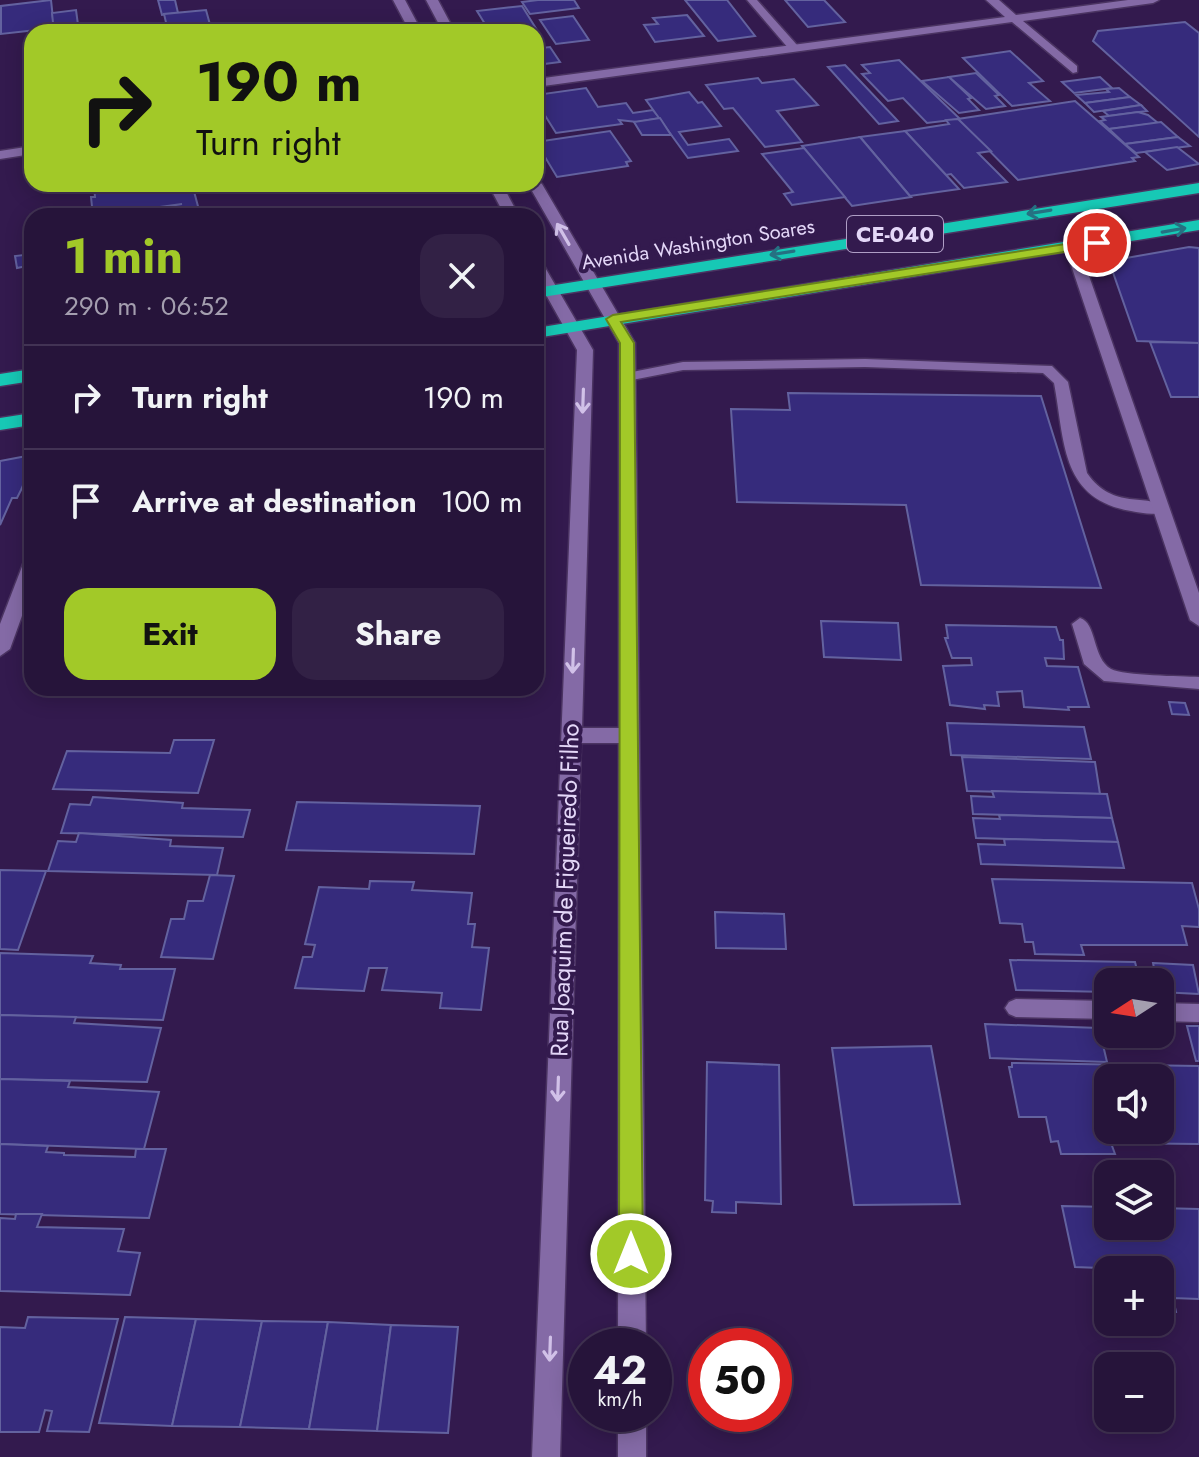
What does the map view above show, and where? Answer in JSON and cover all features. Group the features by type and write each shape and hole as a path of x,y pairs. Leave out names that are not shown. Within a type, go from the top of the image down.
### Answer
{"highway":[{"name":"Avenida Washington Soares","path":"544,292 1199,188"},
{"name":"CE-040","path":"544,332 1199,225"},
{"path":"0,380 24,376"},
{"path":"0,424 24,420"}],"main road":[{"path":"399,0 412,24"},
{"path":"432,0 445,24"},
{"path":"992,0 1073,69"},
{"path":"544,82 1153,0"},
{"path":"0,155 24,151"},
{"path":"540,192 627,343 632,1328"},
{"path":"1072,247 1199,620"},
{"name":"Rua Joaquim de Figueiredo Filho","path":"544,293 585,350 546,1457"},
{"path":"1,647 24,585"},
{"path":"570,736 628,735"},
{"path":"632,1432 632,1457"}],"lane":[{"path":"752,0 793,47"},
{"path":"627,377 683,366 865,363 1047,369 1061,382 1079,473 1086,486 1106,500 1159,509"},
{"path":"1080,624 1093,664 1110,677 1199,683"},
{"path":"1016,1008 1094,1010"},
{"path":"1174,1012 1199,1013"}],"building":[{"path":"51,0 54,24 24,24 24,31 1,34 1,6"},
{"path":"158,0 175,0 178,13 162,15"},
{"path":"574,0 579,8 530,14 522,2"},
{"path":"685,0 727,0 755,36 718,41"},
{"path":"785,0 824,0 845,22 808,27"},
{"path":"522,6 533,24 485,24 477,11"},
{"path":"76,10 78,24 53,24 52,13"},
{"path":"206,10 210,24 166,24 164,14"},
{"path":"687,15 704,36 655,42 644,25 658,24 653,18"},
{"path":"573,16 589,40 556,44 540,20"},
{"path":"1185,22 1199,33 1199,137 1093,41 1098,31"},
{"path":"550,47 560,62 544,64 544,48"},
{"path":"1010,51 1043,81 1029,83 1050,101 1012,106 963,58"},
{"path":"899,60 960,119 927,123 903,98 888,101 862,74 870,73 862,65"},
{"path":"845,65 898,121 879,124 828,67"},
{"path":"976,73 999,95 995,96 1005,106 986,109 949,77"},
{"path":"949,77 979,110 959,113 922,81"},
{"path":"1100,77 1112,88 1074,93 1062,82"},
{"path":"758,78 762,83 794,79 818,105 777,111 802,142 765,147 733,108 724,109 706,85"},
{"path":"586,88 598,107 626,103 633,113 653,110 660,118 637,122 619,120 622,124 556,133 544,114 544,94"},
{"path":"1119,88 1130,97 1085,103 1076,95 1109,92 1106,89"},
{"path":"689,92 698,103 702,102 721,126 679,132 688,145 729,139 738,151 688,158 646,100"},
{"path":"1130,97 1141,105 1094,112 1085,103"},
{"path":"1075,101 1139,157 1132,158 1135,161 1018,180 958,119"},
{"path":"1141,105 1147,111 1109,116 1103,111"},
{"path":"1138,112 1158,123 1109,129 1100,121 1105,120 1101,117"},
{"path":"660,118 671,135 642,135 634,122"},
{"path":"958,119 991,151 978,153 1007,182 964,188 951,174 946,175 905,131 949,124 946,120"},
{"path":"1161,122 1178,137 1125,144 1109,129"},
{"path":"610,131 631,161 626,162 628,166 557,177 544,155 544,141"},
{"path":"905,131 959,189 910,196 860,137"},
{"path":"860,137 911,197 852,206 802,146"},
{"path":"1178,137 1190,146 1136,153 1125,144"},
{"path":"1177,147 1199,164 1167,170 1145,152"},
{"path":"804,148 845,197 792,205 784,194 793,192 762,154"},
{"path":"95,192 194,192 198,208 157,208 182,204 152,208 92,208 91,197 95,197"},
{"path":"1189,247 1199,248 1199,343 1137,341 1109,261"},
{"path":"24,255 24,267 17,268 15,256"},
{"path":"1150,342 1199,343 1199,397 1171,397"},
{"path":"788,393 1041,396 1101,588 921,585 906,505 737,502 731,409 790,410"},
{"path":"24,456 24,483 17,498 12,498 0,525 0,461"},
{"path":"821,621 898,623 901,660 824,657"},
{"path":"946,625 1056,627 1060,640 1063,640 1064,659 1045,658 1047,666 1078,667 1089,707 1068,707 1069,710 1024,707 1022,691 997,692 999,706 984,705 985,709 950,705 943,666 972,665 971,658 952,658 945,638 948,638"},
{"path":"1169,702 1185,703 1189,715 1172,714"},
{"path":"947,723 1084,727 1091,759 951,755"},
{"path":"174,740 214,740 198,793 53,789 67,751 170,753"},
{"path":"962,757 1095,762 1100,794 967,791"},
{"path":"992,791 1107,794 1112,818 973,814 971,796 994,797"},
{"path":"93,797 183,803 182,808 250,810 243,837 61,833 70,804 90,805"},
{"path":"297,802 480,806 474,854 286,850"},
{"path":"999,815 1112,818 1118,842 976,838 973,818 1000,819"},
{"path":"79,833 171,840 170,846 223,848 217,875 48,871 58,841 76,842"},
{"path":"1004,839 1118,842 1124,868 981,864 978,844 1005,845"},
{"path":"0,870 46,871 18,950 0,949"},
{"path":"210,875 234,876 213,959 161,957 171,919 184,919 188,901 203,901"},
{"path":"992,879 1192,883 1199,909 1199,927 1182,926 1187,945 1081,945 1084,955 1035,954 1033,942 1025,942 1022,924 1000,923"},
{"path":"370,881 414,882 412,890 472,893 468,924 475,924 472,947 489,948 481,1010 440,1008 442,993 382,990 387,968 369,968 364,991 295,988 303,957 312,957 315,945 305,944 319,887 369,889"},
{"path":"715,912 784,914 786,949 716,948"},
{"path":"0,953 93,956 90,963 121,965 120,969 175,969 163,1020 0,1015"},
{"path":"1010,960 1135,962 1136,968 1094,968 1094,992 1016,990"},
{"path":"1153,963 1193,965 1199,994 1174,993 1174,968 1154,968"},
{"path":"0,1015 76,1017 74,1023 161,1028 147,1082 0,1079"},
{"path":"985,1024 1094,1028 1094,1048 1104,1048 1107,1062 990,1058"},
{"path":"1187,1026 1199,1026 1199,1061 1196,1061"},
{"path":"931,1046 960,1204 854,1205 832,1048"},
{"path":"707,1062 779,1065 781,1204 736,1202 736,1213 712,1212 713,1201 705,1200"},
{"path":"1012,1063 1094,1064 1094,1144 1111,1144 1115,1154 1061,1154 1058,1141 1051,1142 1046,1117 1019,1117 1009,1067"},
{"path":"1174,1066 1199,1066 1199,1144 1174,1144"},
{"path":"0,1079 70,1081 68,1087 159,1092 144,1149 0,1144"},
{"path":"0,1144 48,1146 46,1152 64,1155 135,1157 136,1149 166,1149 149,1218 0,1214"},
{"path":"1062,1206 1094,1207 1094,1240 1174,1240 1174,1208 1199,1209 1199,1299 1174,1298 1174,1256 1094,1256 1094,1268 1075,1267"},
{"path":"16,1214 42,1214 37,1227 124,1229 118,1251 140,1253 130,1295 0,1291 0,1218 15,1219"},
{"path":"28,1317 118,1319 89,1432 47,1431 52,1411 45,1410 39,1432 0,1432 0,1327 25,1328"},
{"path":"125,1317 196,1319 172,1426 99,1423"},
{"path":"196,1319 262,1321 240,1427 172,1426"},
{"path":"262,1321 328,1322 309,1429 240,1427"},
{"path":"328,1322 391,1325 377,1431 309,1429"},
{"path":"391,1325 458,1327 448,1433 377,1431"}],"route":[{"path":"631,1254 627,343 613,319 1097,243"}]}
